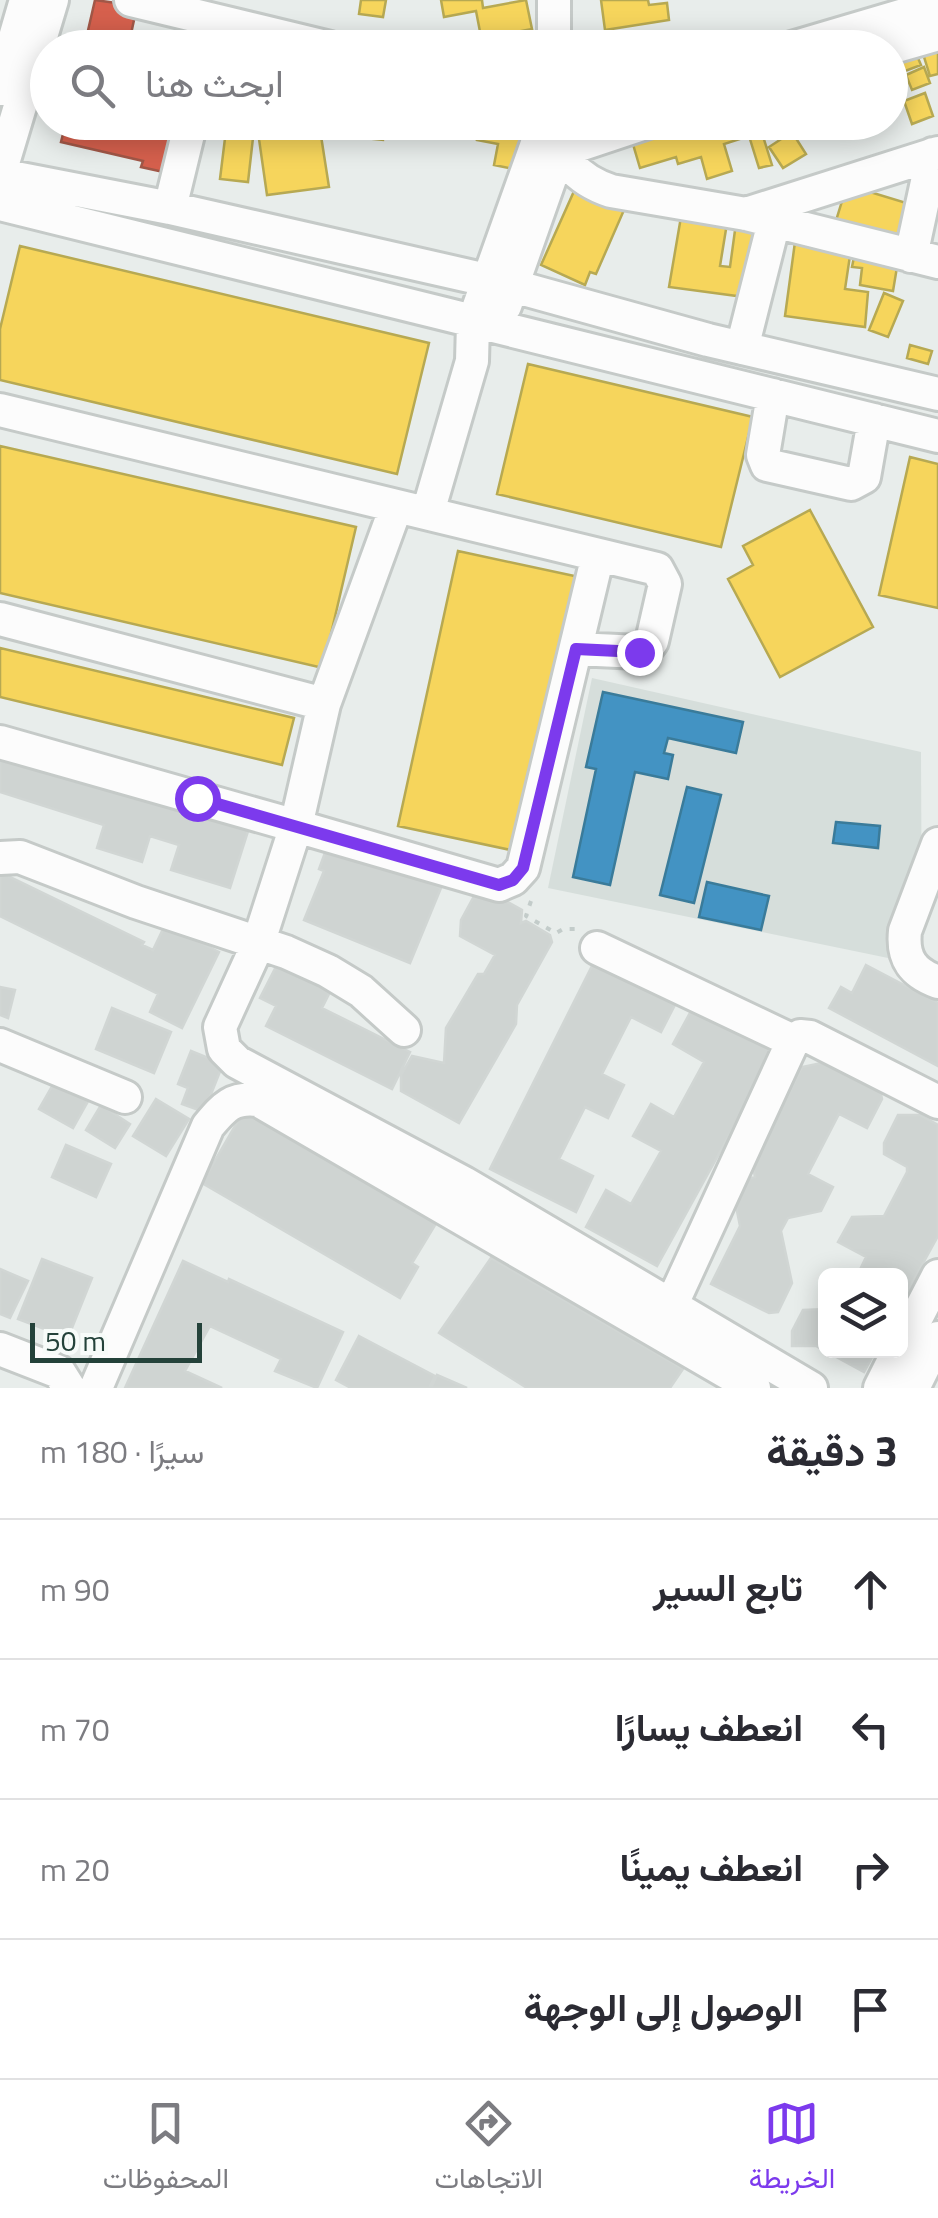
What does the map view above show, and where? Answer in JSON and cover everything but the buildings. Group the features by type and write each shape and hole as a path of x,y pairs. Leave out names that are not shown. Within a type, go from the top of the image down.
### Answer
{"street":[{"path":"0,89 26,0"},
{"path":"43,30 52,0"},
{"path":"132,0 250,30"},
{"path":"554,0 554,30"},
{"path":"851,26 938,4"},
{"path":"908,43 938,34"},
{"path":"30,74 0,174 170,208 499,284 742,348 938,394"},
{"path":"170,208 187,140"},
{"path":"550,140 472,361 412,510 324,704 296,826 258,944 220,1026 224,1048 237,1062 464,1183 811,1388"},
{"path":"556,140 580,178 611,191 760,218 925,259 936,154 760,218"},
{"path":"0,204 938,436"},
{"path":"742,348 760,218"},
{"path":"773,395 763,455 767,465 851,484 858,482 864,477 874,420"},
{"path":"0,410 657,569 665,584 652,642 646,649 576,649"},
{"path":"0,742 499,885 513,880 523,868 598,555"},
{"path":"0,620 324,704"},
{"path":"938,844 903,945 915,970 938,982"},
{"path":"0,858 20,858 328,971 360,991 404,1030"},
{"path":"597,948 794,1041"},
{"path":"671,1306 794,1041 800,1036 810,1037 938,1102"},
{"path":"0,1045 124,1096"},
{"path":"96,1388 208,1126 228,1103 242,1098 258,1100 754,1388"},
{"path":"908,1334 938,1276"},
{"path":"913,1388 938,1338"},
{"path":"0,1349 59,1372 69,1388"},
{"path":"880,1388 896,1358"}],"path":[{"path":"513,880 532,898 526,916 556,933 576,928 586,933 597,948"}],"shaded area":[{"path":"592,678 921,752 922,965 548,888"}],"route":[{"path":"197,798 499,885 513,880 523,868 576,649 639,652"}]}
